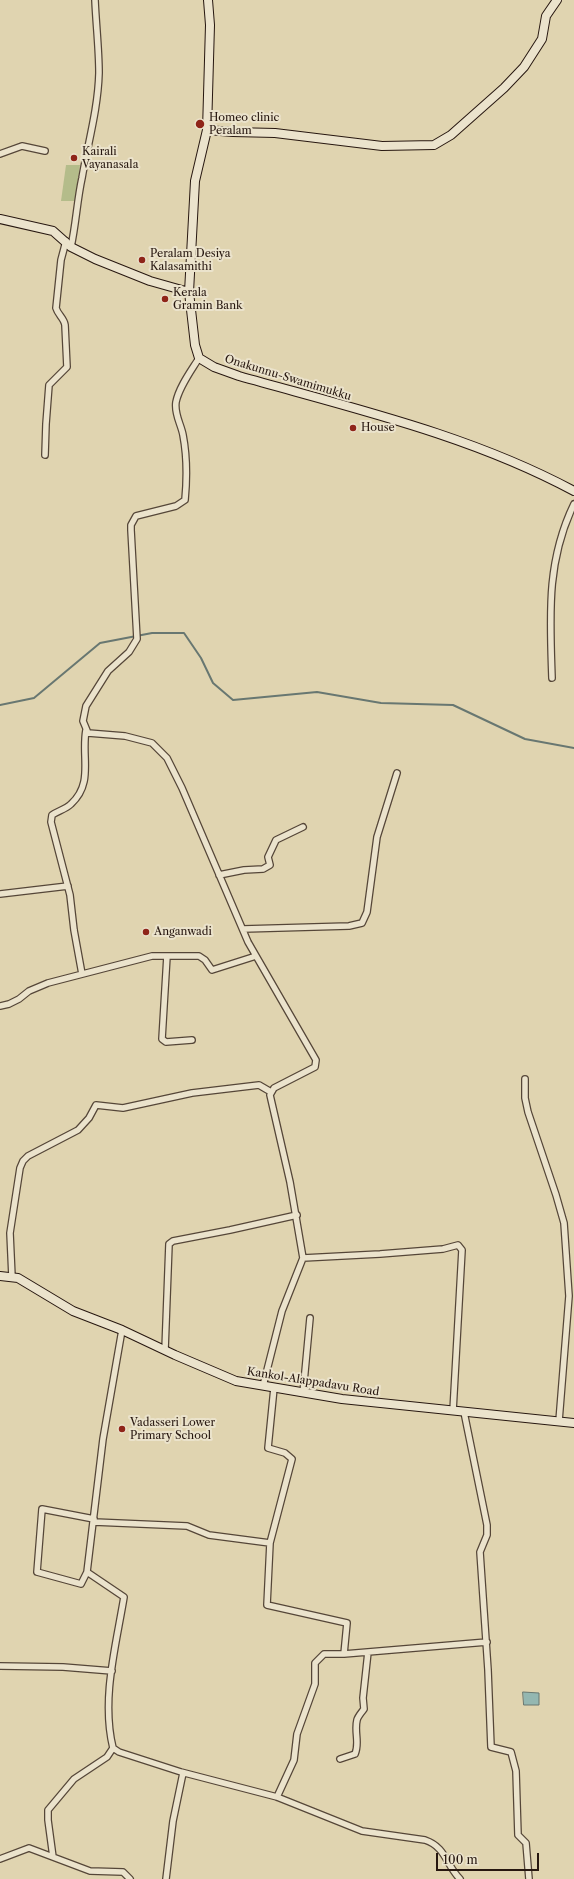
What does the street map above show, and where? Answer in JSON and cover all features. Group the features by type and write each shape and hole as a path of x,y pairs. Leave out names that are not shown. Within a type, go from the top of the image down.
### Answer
{"main road":[{"path":"199,358 195,345 189,292 194,181 207,130 210,25 208,0"},
{"path":"207,130 275,133 329,141 382,146 434,145 451,135 504,88 524,67 542,39 546,16 557,0"},
{"path":"0,219 53,231 69,244 150,281 189,292"},
{"name":"Onakunnu-Swamimukku","path":"199,358 214,367 239,376 444,435 554,480 574,491"},
{"name":"Kankol-Alappadavu Road","path":"0,1276 18,1278 73,1311 122,1330 231,1379 303,1393 453,1411 574,1423"}],"street":[{"path":"46,455 46,424 50,385 67,367 64,320 57,313 56,308 60,268 76,226 81,183 93,129 98,94 95,0"},
{"path":"0,154 22,146 45,152"},
{"path":"82,974 68,886 51,822 52,815 69,806 84,788 84,740 86,730 83,721 86,706 108,671 129,652 137,639 131,525 136,516 176,506 185,500 186,450 183,432 176,409 176,400 199,358"},
{"path":"552,678 549,626 550,589 565,523 574,504"},
{"path":"86,730 88,733 98,735 125,736 152,743 167,758 182,788 219,875 256,956 316,1060 315,1067 280,1085 271,1092 270,1097 297,1215 303,1258 282,1311 263,1386"},
{"path":"243,929 349,926 362,923 367,912 378,837 397,773"},
{"path":"219,875 244,870 263,869 270,865 268,857 276,840 303,827"},
{"path":"0,894 68,886"},
{"path":"0,1006 19,999 29,991 38,987 152,956 199,956 205,960 212,970 256,956"},
{"path":"167,956 162,1039 166,1042 192,1040"},
{"path":"525,1079 525,1098 528,1112 564,1223 569,1296 559,1421"},
{"path":"12,1277 10,1233 22,1161 28,1156 78,1130 89,1118 96,1105 123,1108 192,1093 259,1085 271,1092"},
{"path":"165,1350 169,1244 173,1241 297,1215"},
{"path":"303,1258 443,1249 458,1245 462,1250 453,1411"},
{"path":"303,1393 310,1318"},
{"path":"122,1330 103,1439 94,1521 87,1572 80,1584 37,1572 42,1509 94,1521 186,1526 209,1535 270,1543"},
{"path":"274,1388 268,1448 285,1453 292,1459 270,1543 267,1605 347,1623 344,1654"},
{"path":"464,1412 487,1525 487,1535 480,1552 487,1642 491,1747 511,1752 516,1771 518,1835 526,1843 529,1879"},
{"path":"87,1572 124,1597 112,1671 108,1709 110,1735 113,1748 119,1752 183,1773 277,1797 362,1831 425,1840 435,1843 443,1852 453,1871 460,1879"},
{"path":"277,1797 294,1760 297,1734 314,1684 315,1663 324,1654 344,1654 487,1642"},
{"path":"340,1759 355,1754 358,1748 356,1735 357,1719 364,1709 363,1698 368,1652"},
{"path":"0,1666 63,1667 112,1671"},
{"path":"53,1857 48,1810 74,1779 107,1757 113,1748"},
{"path":"166,1879 173,1821 183,1773"},
{"path":"0,1859 28,1848 90,1871 123,1872 130,1879"}],"green space":[{"path":"66,165 80,165 75,201 61,201"}],"water":[{"path":"523,1692 539,1693 539,1705 524,1705"}],"waterway":[{"path":"0,705 34,698 100,643 152,633 184,633 201,658 213,683 233,700 317,692 381,703 453,705 525,739 574,748"}],"place":[{"name":"Homeo clinic Peralam","path":"200,124"},
{"name":"Kairali Vayanasala","path":"74,158"},
{"name":"Peralam Desiya Kalasamithi","path":"142,260"},
{"name":"Kerala Gramin Bank","path":"165,299"},
{"name":"House","path":"353,428"},
{"name":"Anganwadi","path":"146,932"},
{"name":"Vadasseri Lower Primary School","path":"122,1429"}]}
